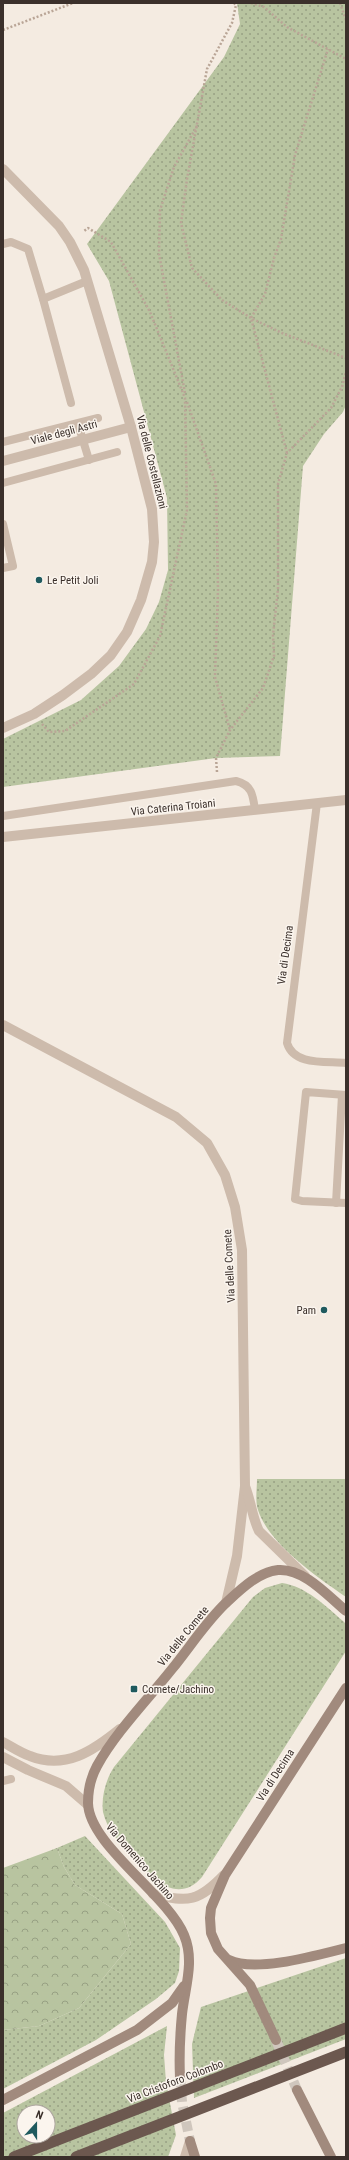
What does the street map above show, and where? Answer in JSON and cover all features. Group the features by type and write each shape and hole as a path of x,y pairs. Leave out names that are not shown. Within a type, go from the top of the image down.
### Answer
{"highway":[{"name":"Via Cristoforo Colombo","path":"14,2157 346,2028"},
{"path":"76,2157 346,2052"}],"main road":[{"path":"226,1602 254,1580 269,1572 282,1570 292,1572 311,1582 346,1611"},
{"name":"Via delle Comete","path":"88,1805 91,1782 97,1766 130,1720 226,1602"},
{"name":"Via di Decima","path":"276,2040 250,1985 226,1958 212,1939 210,1918 213,1900 225,1875 346,1688"},
{"name":"Via Domenico Jachino","path":"88,1805 97,1830 154,1894 184,1934 190,1956 180,2032 180,2078"},
{"path":"226,1958 238,1964 260,1965 346,1948"},
{"path":"3,2100 137,2030 172,2003 188,1978"},
{"path":"297,2090 332,2157"},
{"path":"190,2141 195,2157"}],"street":[{"name":"Via delle Costellazioni","path":"3,169 64,233 77,255 87,281 131,427 149,497 154,531 152,562 136,613 122,640 111,655 95,670 39,710 3,728"},
{"name":"Viale degli Astri","path":"3,461 131,427"},
{"name":"Via Caterina Troiani","path":"3,837 346,800"},
{"name":"Via delle Comete","path":"3,1025 176,1117 202,1138 222,1168 234,1206 242,1250 245,1486 236,1562 226,1602"},
{"name":"Via delle Comete","path":"245,1486 250,1498 255,1522 259,1532 311,1582"},
{"path":"3,1742 37,1759 49,1762 65,1761 95,1749 130,1720"},
{"name":"Via Domenico Jachino","path":"3,1757 28,1770 66,1786 88,1805"},
{"name":"Via di Decima","path":"154,1894 183,1900 193,1899 209,1890 225,1875"},
{"path":"185,2157 190,2141"}],"lane":[{"path":"3,244 11,242 28,249 71,403"},
{"path":"43,299 87,281"},
{"path":"3,442 98,418"},
{"path":"78,424 89,460"},
{"path":"3,483 116,452"},
{"path":"3,524 13,566 3,568"},
{"path":"3,816 236,781 247,785 251,789 255,810"},
{"name":"Via di Decima","path":"316,803 287,1043 294,1055 302,1059 346,1063"},
{"path":"336,1203 344,1095 306,1092 295,1199 302,1201 336,1203 346,1203"}],"path":[{"path":"3,30 73,3"},
{"path":"234,3 236,5 232,23 207,69 187,179 181,223 192,268 222,300 252,318 282,334 346,358"},
{"path":"251,3 264,7 287,27 346,59"},
{"path":"340,3 346,20"},
{"path":"287,453 252,318 265,294 274,258 281,238 295,155 328,50"},
{"path":"186,398 159,254 160,210 174,167 198,124"},
{"path":"84,231 88,228 111,242 150,312 186,398 216,484 218,590 215,677 230,730"},
{"path":"216,758 230,730 263,688 274,656 273,635 278,589 278,484 287,453 331,408 342,386 346,372"}],"green space":[{"path":"237,3 346,3 346,405 343,412 324,434 303,466 280,756 216,758 3,787 3,739 81,700 119,666 146,629 159,602 168,570 167,498 109,281 87,244 224,57 240,24"},
{"path":"257,1479 346,1479 346,1597 308,1570 272,1535 258,1510 256,1499"},
{"path":"282,1583 307,1592 346,1624 346,1651 202,1877 193,1885 183,1889 174,1889 165,1886 148,1873 133,1858 111,1831 103,1812 103,1794 109,1777 114,1767 253,1597 265,1588"},
{"path":"85,1836 165,1922 180,1948 179,1971 175,1983 156,1999 96,2040 3,2089 3,2030 39,2026 79,2008 131,1944 122,1914 75,1885 64,1867 57,1848"},
{"path":"57,1848 64,1867 75,1885 122,1914 131,1944 79,2008 39,2026 3,2030 3,1868"},
{"path":"346,1958 346,2039 194,2098 192,2044 201,2007"},
{"path":"167,2026 164,2055 166,2082 176,2135 168,2157 3,2157 3,2113 16,2106 16,2144 56,2144 56,2104 20,2104"}],"tunnel":[{"path":"276,2040 297,2090"},
{"path":"180,2077 182,2102 190,2141"}],"place":[{"name":"Le Petit Joli","path":"39,580"},
{"name":"Pam","path":"324,1310"},
{"name":"Comete/Jachino","path":"134,1689"}]}
